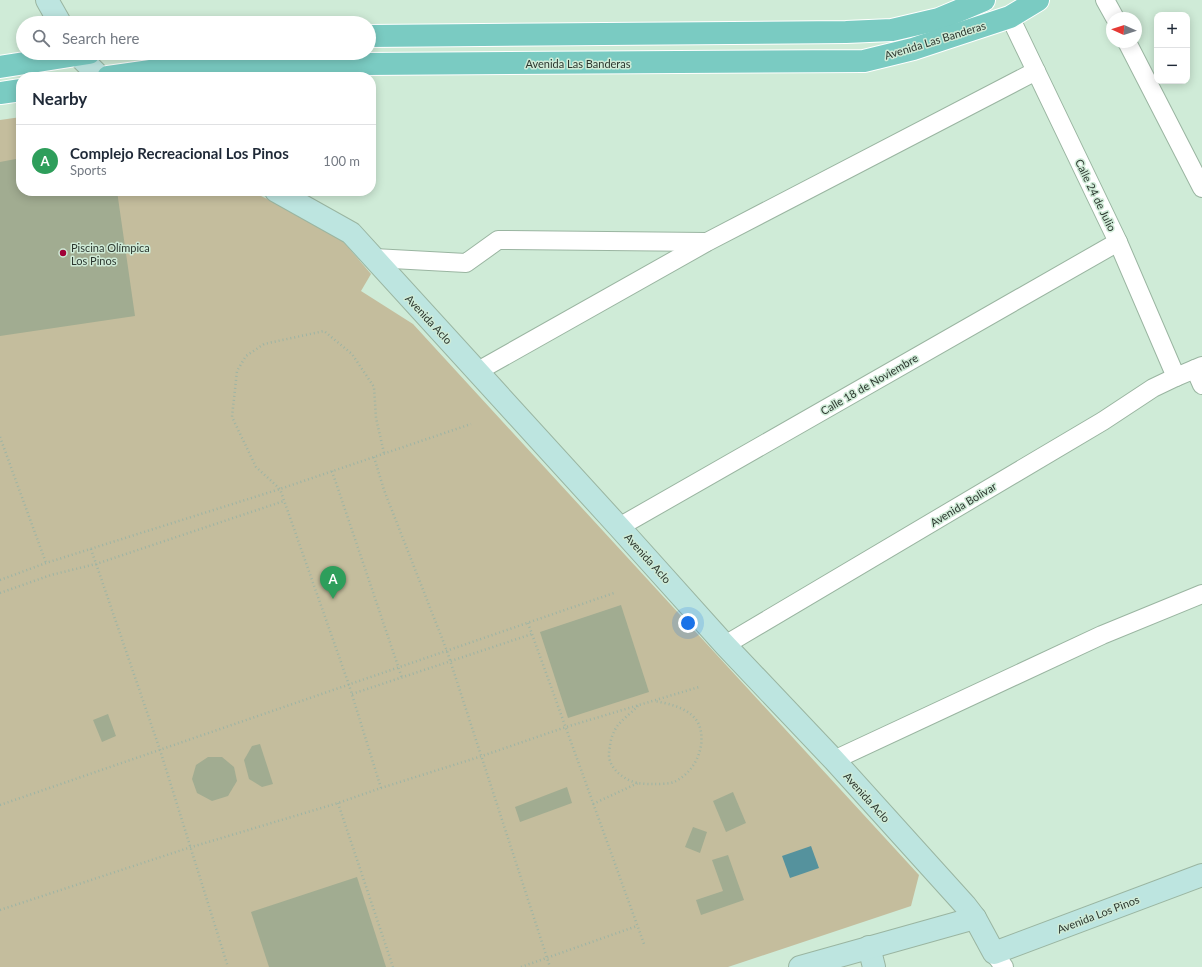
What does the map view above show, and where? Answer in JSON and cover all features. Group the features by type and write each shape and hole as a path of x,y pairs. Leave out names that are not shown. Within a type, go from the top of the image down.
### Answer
{"main road":[{"path":"47,0 56,16"},
{"name":"Avenida Las Banderas","path":"376,36 838,33 892,30 939,19 984,0"},
{"name":"Avenida Las Banderas","path":"144,72 194,65 864,61 913,49 1010,17 1038,0"},
{"path":"0,67 44,60"},
{"path":"86,60 96,72"},
{"path":"0,93 16,91"},
{"name":"Avenida Aclo","path":"285,196 351,233 619,526 725,645 834,760 970,912 999,960"},
{"name":"Avenida Los Pinos","path":"999,960 1202,875"},
{"path":"800,967 872,957 970,912"}],"street":[{"path":"1106,0 1112,12"},
{"name":"Calle 24 de Julio","path":"1010,17 1118,242 1176,377"},
{"path":"1130,48 1202,188"},
{"path":"478,371 707,242 1036,71"},
{"path":"374,258 466,263 498,240 707,242"},
{"name":"Calle 18 de Noviembre","path":"619,526 1118,242"},
{"path":"1199,367 1202,386"},
{"name":"Avenida Bolivar","path":"725,645 1103,421 1153,388 1199,367"},
{"path":"834,760 1102,635 1202,594"}],"path":[{"path":"382,788 349,684 280,489 256,467 232,417 237,370 246,356 264,344 324,331 352,354 374,387 376,418 384,453"},
{"path":"0,580 46,563 280,489 471,424"},
{"path":"0,437 46,563"},
{"path":"374,456 387,497 451,661 550,967"},
{"path":"332,471 402,678"},
{"path":"0,593 51,575 96,564 284,501"},
{"path":"91,549 160,750 228,967"},
{"path":"0,805 614,593"},
{"path":"528,623 644,944"},
{"path":"352,694 532,634"},
{"path":"0,910 190,847 338,803 566,727 699,687"},
{"path":"638,706 617,725 610,742 609,757 613,767 623,777 638,783 659,784 673,782 686,774 695,764 701,746 701,730 695,718 683,709 671,704 652,701"},
{"path":"594,804 638,783"},
{"path":"338,803 392,967"},
{"path":"521,967 637,926"}],"shaded area":[{"path":"16,118 16,196 261,196 337,234 371,274 361,291 413,324 919,875 911,906 728,967 0,967 0,120"}],"water":[{"path":"811,846 819,868 790,878 782,856"}],"building":[{"name":"Piscina Olímpica Los Pinos","path":"16,159 16,196 118,196 135,316 0,336 0,162"},
{"path":"621,605 649,692 568,718 540,632"},
{"path":"108,714 116,736 102,742 93,720"},
{"path":"260,744 273,784 262,787 249,779 244,760 252,746"},
{"path":"208,757 222,757 234,767 237,781 228,796 212,801 197,793 192,779 196,765"},
{"path":"567,787 572,803 520,822 515,807"},
{"path":"733,792 746,823 726,832 713,801"},
{"path":"693,827 707,832 700,853 685,847"},
{"path":"728,855 744,900 701,915 696,900 723,891 712,860"},
{"path":"357,877 386,967 269,967 251,912"}],"place":[{"name":"Piscina Olímpica Los Pinos","path":"63,253"},
{"name":"Complejo Recreacional Los Pinos","path":"333,599"}]}
